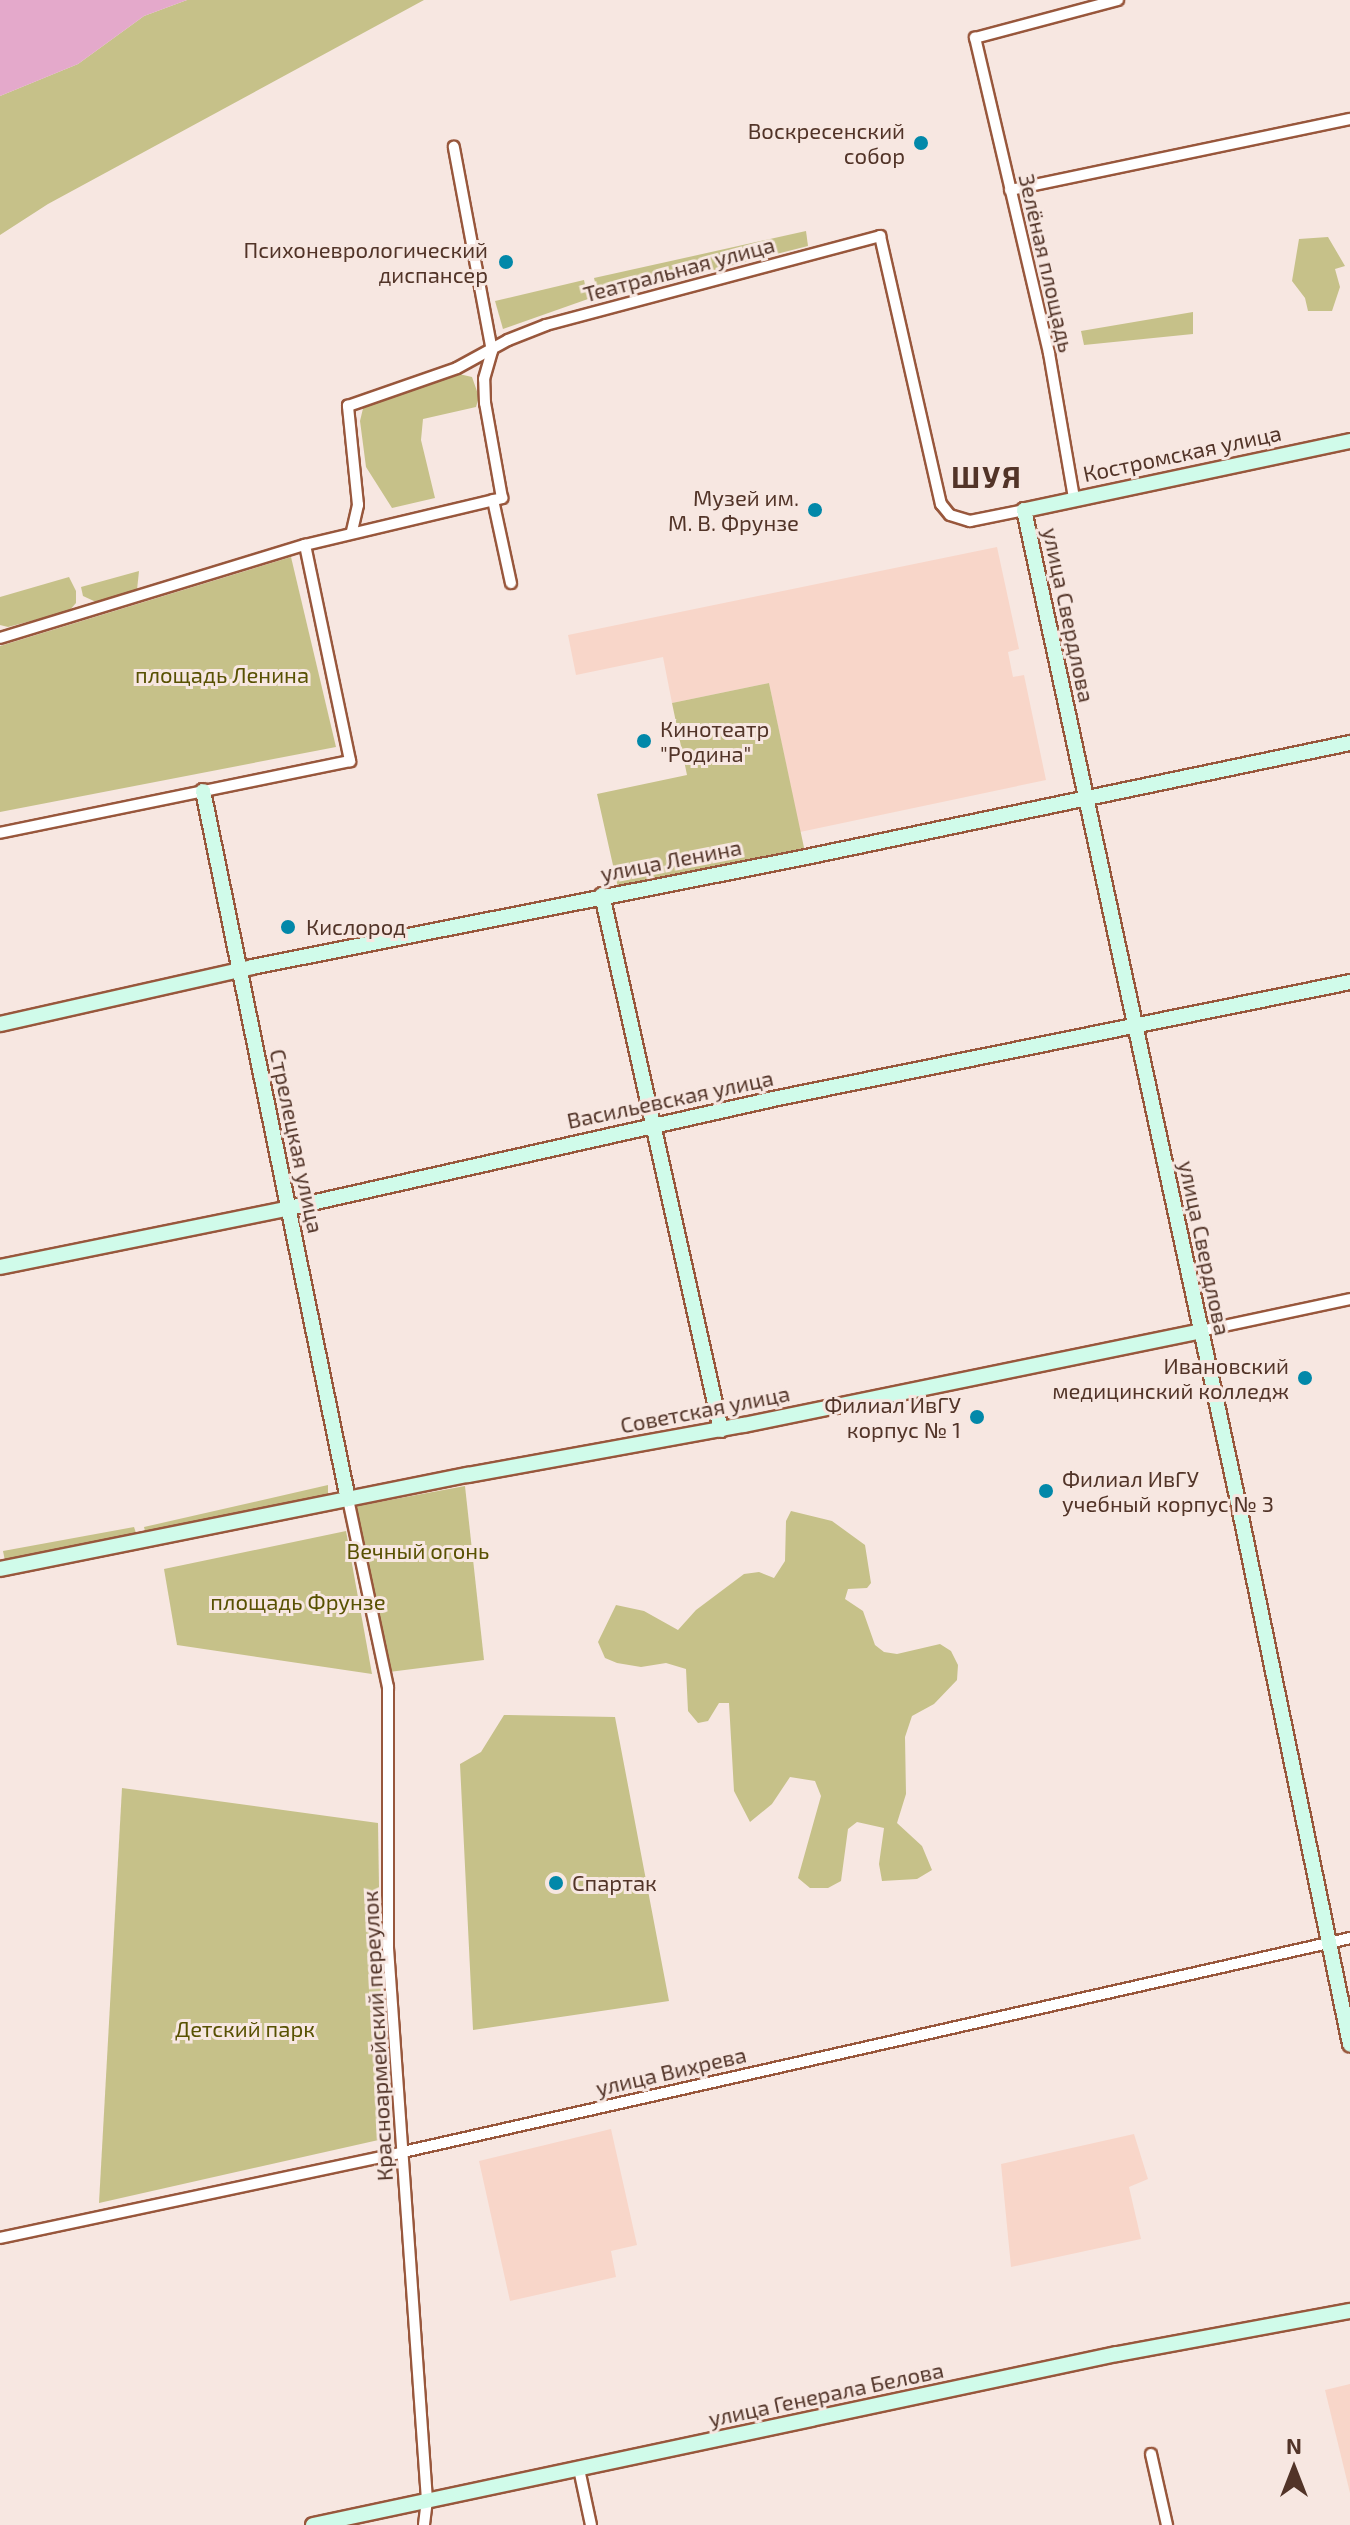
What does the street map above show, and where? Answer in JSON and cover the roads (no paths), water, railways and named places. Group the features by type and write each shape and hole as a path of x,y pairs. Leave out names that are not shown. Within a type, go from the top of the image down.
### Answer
{"street":[{"name":"Зелёная площадь","path":"1074,498 1049,353 975,38 1118,0"},
{"path":"1010,190 1350,119"},
{"path":"454,147 492,351 484,379 485,403 511,583"},
{"name":"Театральная улица","path":"352,531 358,505 348,406 457,368 508,340 546,325 880,236 941,504 950,515 970,521 1024,510"},
{"name":"Костромская улица","path":"1024,510 1350,441"},
{"path":"0,638 352,531 498,499"},
{"name":"улица Свердлова","path":"1024,510 1350,2044"},
{"path":"0,833 350,761 305,545"},
{"name":"улица Ленина","path":"0,1024 240,969 806,857 1350,743"},
{"name":"Стрелецкая улица","path":"203,791 348,1499"},
{"path":"602,895 721,1430"},
{"name":"Васильевская улица","path":"0,1267 289,1208 652,1125 1350,982"},
{"name":"Советская улица","path":"348,1499 721,1430 1350,1299"},
{"path":"0,1569 348,1499"},
{"name":"Красноармейский переулок","path":"348,1499 388,1687 388,1948 427,2500 424,2525"},
{"name":"улица Вихрева","path":"0,2238 403,2152 1350,1938"},
{"name":"улица Генерала Белова","path":"313,2525 1117,2354 1350,2311"},
{"path":"1151,2454 1167,2525"},
{"path":"579,2469 591,2525"}],"place":[{"name":"Воскресенский собор","path":"921,143"},
{"name":"Психоневрологический диспансер","path":"506,262"},
{"name":"Музей им. М. В. Фрунзе","path":"815,510"},
{"name":"Кинотеатр \"Родина\"","path":"644,741"},
{"name":"Кислород","path":"288,927"},
{"name":"Ивановский медицинский колледж","path":"1305,1378"},
{"name":"Филиал ИвГУ корпус № 1","path":"977,1417"},
{"name":"Филиал ИвГУ учебный корпус № 3","path":"1046,1491"},
{"name":"Спартак","path":"556,1883"}],"district":[{"name":"ШУЯ","path":"987,476"}],"park label":[{"name":"площадь Ленина","path":"222,675"},
{"name":"Вечный огонь","path":"418,1551"},
{"name":"площадь Фрунзе","path":"298,1602"},
{"name":"Детский парк","path":"245,2029"}]}
